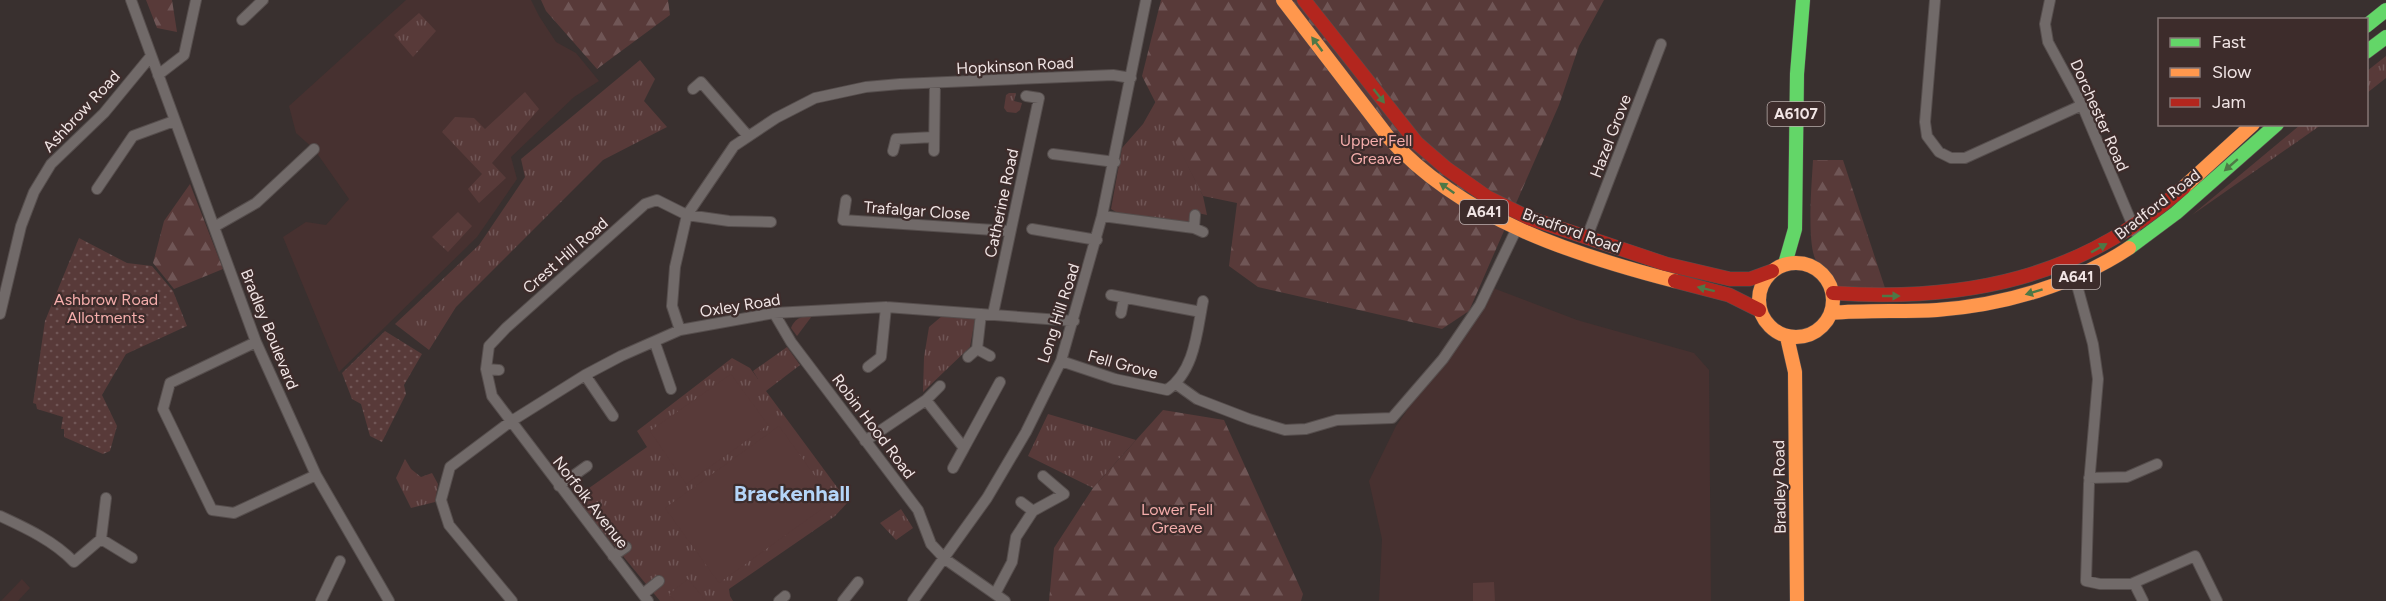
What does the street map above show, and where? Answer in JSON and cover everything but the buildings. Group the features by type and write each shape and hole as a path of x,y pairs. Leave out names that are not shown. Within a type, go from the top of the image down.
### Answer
{"main road":[{"name":"Bradford Road","path":"1283,0 1400,150 1474,207 1517,228 1613,263 1746,301 1759,310"},
{"name":"Bradford Road","path":"1304,0 1418,143 1446,168 1487,197 1529,218 1666,264 1730,279 1750,279 1772,271"},
{"name":"A6107","path":"1785,264 1795,229 1797,74 1803,0"},
{"path":"2368,25 2386,10"},
{"path":"2368,51 2386,37"},
{"name":"Bradford Road","path":"1833,293 1903,296 1991,286 2032,277 2071,262 2133,228 2251,126"},
{"name":"Bradford Road","path":"1831,313 1959,308 2025,295 2075,278 2140,241 2164,223 2275,126"},
{"name":"A6107","path":"1795,229 1804,263"},
{"path":"1787,337 1805,336 1816,331 1831,313 1833,293 1823,273 1804,263"},
{"name":"A641","path":"1772,271 1785,264 1804,263"},
{"path":"1759,310 1760,289 1772,271"},
{"name":"A641","path":"1759,310 1770,327 1787,337"},
{"name":"Bradley Road","path":"1795,372 1805,336"},
{"name":"Bradley Road","path":"1787,337 1795,372 1797,601"}],"street":[{"path":"131,0 151,56"},
{"path":"158,75 184,55 196,0"},
{"path":"242,20 263,0"},
{"name":"Long Hill Road","path":"913,601 945,559 1000,476 1026,432 1061,361 1102,216 1146,0"},
{"path":"1935,0 1925,122 1927,136 1939,152 1951,158 1972,156 2082,105"},
{"name":"Dorchester Road","path":"2050,0 2045,33 2082,105 2140,241"},
{"name":"Hazel Grove","path":"1587,237 1661,44"},
{"name":"Bradley Boulevard","path":"151,56 256,342 316,475 389,601"},
{"name":"Ashbrow Road","path":"0,314 21,226 34,192 51,164 104,113 151,56"},
{"name":"Hopkinson Road","path":"680,330 672,306 675,267 687,215 734,146 776,118 815,98 866,87 900,89 929,83 1113,75 1131,78"},
{"name":"Catherine Road","path":"993,314 1042,79"},
{"path":"700,82 748,136"},
{"path":"929,83 934,151"},
{"path":"1026,96 1039,98"},
{"path":"97,189 133,136 174,121"},
{"path":"893,151 896,140 934,137"},
{"path":"214,227 256,203 314,149"},
{"path":"1053,154 1066,150 1114,162"},
{"name":"Crest Hill Road","path":"510,422 492,396 486,369 489,346 506,328 645,204 657,200 687,215 759,227 771,222"},
{"name":"Trafalgar Close","path":"846,200 843,220 1009,231"},
{"path":"1102,216 1198,230 1196,215"},
{"name":"Fell Grove","path":"1176,384 1197,399 1285,430 1306,429 1337,420 1392,418 1443,359 1480,305 1517,228"},
{"path":"1032,229 1096,240"},
{"path":"2075,278 2093,344 2098,379 2089,478 2086,581 2100,584 2134,582 2194,556 2217,601"},
{"name":"Fell Grove","path":"1061,361 1115,379 1155,389 1167,390 1176,384 1189,363 1202,307 1110,295"},
{"path":"1121,313 1124,298"},
{"path":"868,367 881,357 886,308"},
{"name":"Oxley Road","path":"512,601 449,525 441,500 450,468 510,422 585,375 621,356 655,343 680,330 774,313 886,308 1074,321"},
{"name":"Robin Hood Road","path":"774,313 791,342 918,510 931,544 945,559 1001,599"},
{"path":"981,314 972,353 990,356"},
{"path":"256,342 170,383 163,409 212,510 234,513 316,475"},
{"path":"655,343 671,389"},
{"path":"486,369 499,370"},
{"path":"585,375 613,416"},
{"path":"953,468 1000,382"},
{"path":"865,441 926,400 940,386"},
{"path":"926,400 964,448"},
{"name":"Norfolk Avenue","path":"510,422 646,597"},
{"path":"2089,478 2127,477 2157,464"},
{"path":"559,486 582,473"},
{"path":"1001,599 1012,562 1016,537 1033,511 1064,494 1042,476"},
{"path":"0,516 28,529 66,554 74,562 101,539 106,498"},
{"path":"1021,502 1033,511"},
{"path":"101,539 132,558"},
{"path":"613,556 626,546"},
{"path":"321,601 340,561"},
{"path":"646,597 659,581"},
{"path":"843,601 858,582"},
{"path":"2134,582 2142,601"}],"shaded area":[{"path":"406,0 531,0 556,42 576,53 599,81 574,97 511,157 517,179 477,237 339,372 283,237 306,222 326,225 349,199 314,149 296,133 289,106"},
{"path":"1493,288 1577,320 1694,353 1709,370 1711,601 1379,601 1382,539 1369,481 1396,426"},
{"path":"22,579 30,588 18,601 1,601"}],"green space":[{"path":"146,0 172,0 177,32 157,28"},
{"path":"541,0 668,0 670,15 597,69 546,11"},
{"name":"Upper Fell Greave","path":"1161,0 1604,0 1579,46 1559,105 1469,311 1442,329 1258,287 1229,266 1237,203 1203,196 1142,76"},
{"path":"419,13 436,31 413,57 394,35"},
{"path":"2386,56 2386,78 2368,92 2368,70"},
{"path":"640,60 655,79 644,101 667,127 603,160 456,307 429,350 395,324 479,245 525,177 521,159"},
{"path":"525,92 539,109 492,163 506,178 479,203 468,189 482,174 442,132 455,117 474,118 485,129"},
{"path":"1016,93 1014,101 1022,103 1020,110 1016,113 1007,112 1004,108 1006,95"},
{"path":"1156,101 1203,196 1207,215 1193,212 1190,227 1116,212 1111,209 1122,148 1143,124"},
{"path":"2299,126 2320,126 2192,215"},
{"path":"1813,160 1843,160 1885,288 1838,287 1817,262 1811,229"},
{"path":"190,184 223,269 174,289 153,263 164,221"},
{"path":"458,212 472,226 448,252 432,237"},
{"name":"Ashbrow Road Allotments","path":"79,238 127,263 152,266 173,291 187,326 126,354 102,395 117,426 110,451 103,454 64,437 64,429 61,429 63,417 37,409 36,404 33,403 45,321"},
{"path":"812,316 797,336 791,328 795,322 802,317"},
{"path":"942,316 975,319 970,347 923,392 924,357 929,327"},
{"path":"385,331 422,354 404,385 406,394 382,442 370,436 361,404 352,399 342,373"},
{"path":"787,347 800,365 766,391 848,502 835,516 729,589 733,601 660,601 575,498 647,447 637,431 732,358 750,368 758,379 753,371"},
{"path":"731,374 768,425 686,484 650,431"},
{"name":"Lower Fell Greave","path":"1163,410 1224,420 1303,594 1301,601 1049,601 1054,548 1093,488"},
{"path":"1048,414 1136,440 1093,488 1028,456"},
{"path":"779,426 833,501 719,583 665,508"},
{"path":"405,459 411,469 421,477 432,473 438,484 435,502 411,508 396,478"},
{"path":"901,509 913,528 896,540 880,523"},
{"path":"688,579 706,601 675,601 669,594"},
{"path":"1494,582 1495,601 1473,601 1473,583"}],"traffic: fast":[{"path":"1785,264 1795,229 1797,74 1803,0"},
{"path":"2368,24 2386,10"},
{"path":"2368,50 2386,37"},
{"path":"2129,248 2176,213 2275,126"}],"traffic: slow":[{"path":"1283,0 1389,138 1418,166 1450,191 1485,212 1559,246 1675,281"},
{"path":"2184,187 2251,126"},
{"path":"1831,313 1937,310 2012,298 2085,273 2129,248"},
{"path":"1789,263 1803,263 1817,269 1827,279 1833,293 1833,300 1831,314 1817,331 1803,337 1789,337 1775,331 1765,321 1759,307 1759,293 1765,279 1775,269 1789,263"},
{"path":"1787,337 1795,372 1797,601"}],"traffic: jam":[{"path":"1304,0 1417,143 1446,168 1487,197 1529,218 1666,264 1730,279 1750,279 1772,271"},
{"path":"1833,293 1882,295 1930,293 2020,278 2063,263 2105,243 2145,218 2184,187"},
{"path":"1675,281 1729,295 1759,310"}],"district":[{"name":"Brackenhall","path":"792,493"}]}
